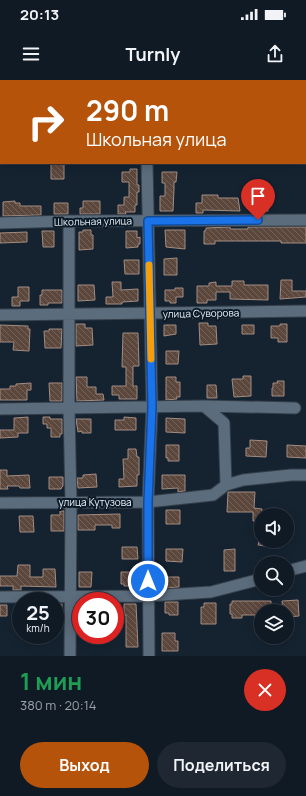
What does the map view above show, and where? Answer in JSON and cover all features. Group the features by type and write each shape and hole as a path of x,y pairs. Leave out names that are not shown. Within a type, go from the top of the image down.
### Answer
{"street":[{"path":"147,164 152,407 148,502 149,656"},
{"name":"Школьная улица","path":"0,223 69,221 306,220"},
{"path":"69,221 69,408 71,502 69,596 70,656"},
{"name":"улица Суворова","path":"0,315 306,311"},
{"path":"204,406 224,423 226,485"},
{"path":"0,409 204,406 295,408"},
{"name":"улица Кутузова","path":"0,503 148,502 213,495 226,485 243,480 306,475"},
{"path":"294,570 306,566"},
{"path":"0,597 148,596 210,592 254,580"}],"building":[{"path":"51,164 64,164 64,179 51,179"},
{"path":"130,169 137,169 137,185 139,185 139,192 137,192 137,205 135,205 135,212 118,214 118,205 124,205 124,197 129,197 129,182 122,182 122,172 130,172"},
{"path":"162,172 177,172 176,182 174,182 173,211 160,211 160,196 165,196 165,183 162,183"},
{"path":"202,195 218,195 218,198 238,198 240,211 203,210 203,213 196,213 196,203 202,203"},
{"path":"253,199 268,199 268,211 252,210"},
{"path":"15,201 15,203 20,203 20,206 41,206 41,215 3,216 3,202"},
{"path":"83,201 100,201 100,214 80,214 80,208 83,208"},
{"path":"54,203 68,203 68,214 54,214"},
{"path":"230,227 230,229 248,229 248,227 306,227 306,243 281,243 281,241 215,241 215,244 204,244 204,231 206,228"},
{"path":"83,230 91,230 91,235 93,235 93,249 79,250 79,232 83,232"},
{"path":"165,230 185,230 185,249 166,247"},
{"path":"42,231 54,231 54,247 43,247"},
{"path":"126,231 137,231 137,238 140,237 140,244 138,244 138,247 126,248"},
{"path":"27,232 27,242 0,243 0,233"},
{"path":"177,258 177,275 164,275 164,259"},
{"path":"124,260 139,260 139,274 125,274"},
{"path":"281,280 292,280 292,291 306,291 306,297 280,299"},
{"path":"232,281 244,281 244,285 268,285 268,300 230,299 230,292 216,292 216,300 207,300 207,303 197,303 197,286 209,286 209,283 216,282 216,286 232,286"},
{"path":"112,282 121,282 121,290 138,289 138,301 122,302 122,304 106,304 106,297 113,297"},
{"path":"78,285 94,285 95,300 78,301"},
{"path":"18,287 29,287 29,301 20,301 20,306 12,306 12,297 18,297"},
{"path":"175,288 183,288 183,297 176,297 176,303 165,301 165,290 175,290"},
{"path":"42,290 62,290 62,303 48,303 48,305 40,305 40,295 42,295"},
{"path":"199,323 208,323 208,326 216,326 217,344 200,345"},
{"path":"76,324 85,324 85,328 92,328 93,345 76,346"},
{"path":"280,324 287,324 287,342 278,342 278,338 271,338 271,326 280,326"},
{"path":"0,325 28,326 28,329 30,329 29,351 13,350 14,342 0,342"},
{"path":"164,325 176,325 176,334 164,336"},
{"path":"242,325 254,325 254,334 242,334"},
{"path":"49,329 62,329 61,348 45,348 44,331 49,331"},
{"path":"123,333 138,333 139,366 133,366 133,386 137,386 137,399 119,399 119,395 112,395 112,386 126,386 126,367 122,367"},
{"path":"166,351 179,351 178,364 166,364"},
{"path":"243,376 251,376 251,396 234,397 232,379 243,379"},
{"path":"76,377 87,377 87,387 96,387 96,394 103,394 104,400 77,401"},
{"path":"166,377 176,377 176,382 180,382 180,397 176,397 177,399 166,400"},
{"path":"277,381 284,381 284,396 272,396 273,383 278,383"},
{"path":"31,383 31,390 27,390 27,400 0,400 0,389 10,389 10,386 16,386 16,384"},
{"path":"49,383 62,383 62,401 50,401"},
{"path":"207,385 216,385 217,398 207,398"},
{"path":"28,417 28,433 18,433 18,437 0,438 0,430 14,430 14,418"},
{"path":"43,417 50,417 50,419 62,419 62,434 60,434 60,437 51,437 51,428 47,428 47,424 43,424"},
{"path":"124,417 136,418 136,430 115,430 115,420 124,420"},
{"path":"166,418 185,419 185,433 166,432"},
{"path":"76,419 91,419 91,433 82,433 82,431 78,432"},
{"path":"250,440 267,441 266,457 246,456 246,448 250,448"},
{"path":"166,445 179,445 179,461 168,461 168,458 166,458"},
{"path":"287,445 306,446 306,458 287,457"},
{"path":"128,449 136,449 137,457 139,457 139,475 137,475 137,486 119,487 119,479 124,479 123,459 128,459"},
{"path":"0,470 7,470 7,476 29,475 30,488 7,486 8,489 0,489"},
{"path":"96,474 97,487 78,488 77,478 83,478 83,475"},
{"path":"162,475 185,475 185,491 178,492 178,488 162,489"},
{"path":"49,477 63,477 63,486 61,489 49,489"},
{"path":"228,492 255,492 254,521 253,512 227,512"},
{"path":"166,510 180,510 180,524 166,524"},
{"path":"60,511 64,511 64,531 51,531 51,515 60,515"},
{"path":"120,514 120,528 112,528 112,525 95,525 95,530 78,530 78,515"},
{"path":"19,516 33,516 34,532 20,532"},
{"path":"122,547 137,547 138,559 122,559"},
{"path":"166,549 183,549 182,562 166,561"},
{"path":"235,549 235,571 224,571 224,550"},
{"path":"18,565 30,565 30,577 43,577 43,569 55,569 56,587 21,586 21,590 13,590 13,586 0,586 0,576 17,576"},
{"path":"79,572 92,572 91,587 79,587"},
{"path":"121,572 137,572 137,584 133,584 133,586 124,586 124,584 121,584"},
{"path":"165,577 179,577 179,587 165,588"},
{"path":"298,600 299,616 294,616 294,604 282,604 282,601"},
{"path":"232,601 271,601 271,604 254,604 254,615 242,615 242,618 232,618 232,614 230,614 230,604 232,604"},
{"path":"165,602 178,602 178,615 169,615 169,613 165,613"},
{"path":"204,603 216,603 216,624 201,624 201,607 204,607"},
{"path":"124,604 136,604 138,647 126,647 126,615 124,615"},
{"path":"0,605 7,605 7,616 0,616"},
{"path":"162,633 175,633 175,641 178,641 178,651 162,651"}],"slow traffic":[{"path":"149,265 151,359"}],"route":[{"path":"148,581 148,502 152,407 148,221 258,220"}]}
